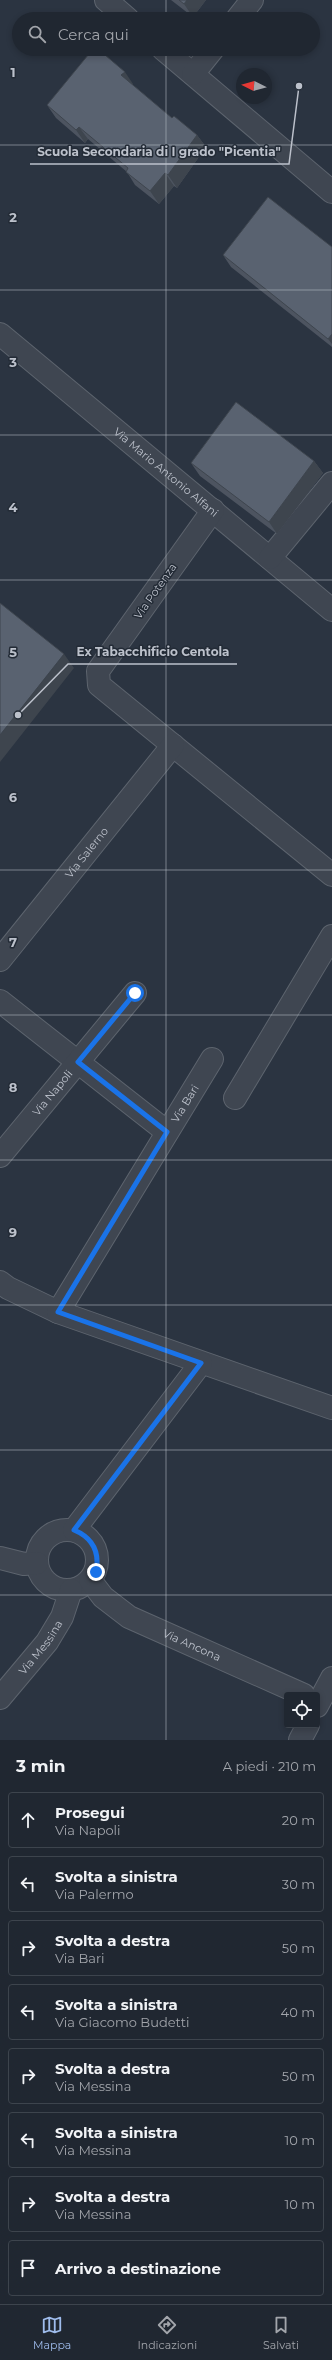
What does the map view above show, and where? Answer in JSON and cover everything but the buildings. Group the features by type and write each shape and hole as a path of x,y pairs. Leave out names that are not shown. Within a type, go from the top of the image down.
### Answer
{"street":[{"path":"106,0 120,12"},
{"path":"243,12 252,0"},
{"path":"171,56 332,192"},
{"path":"193,74 207,56"},
{"name":"Via Mario Antonio Alfani","path":"0,334 332,610"},
{"path":"270,558 332,483"},
{"name":"Via Potenza","path":"173,745 100,685 98,671 212,510"},
{"path":"173,745 332,875"},
{"name":"Via Salerno","path":"0,960 173,745"},
{"path":"235,1098 332,936"},
{"name":"Via Napoli","path":"0,1156 135,993"},
{"path":"0,1001 167,1132"},
{"name":"Via Bari","path":"58,1312 212,1059"},
{"path":"3,1290 58,1312 332,1408"},
{"path":"81,1585 62,1590 45,1581 37,1563 41,1545 47,1537 55,1532 74,1530 201,1363"},
{"name":"Via Messina","path":"0,1698 47,1642 81,1585 96,1572 98,1561 92,1542 84,1534 74,1530"},
{"path":"0,1558 24,1564 37,1563"},
{"name":"Via Ancona","path":"81,1585 104,1597 129,1616 294,1692"},
{"path":"320,1693 332,1678"},
{"path":"300,1740 306,1728"}],"place":[{"name":"Scuola Secondaria di I grado \"Picentia\"","path":"299,86"},
{"name":"Ex Tabacchificio Centola","path":"18,715"}],"route":[{"path":"96,1572 98,1561 92,1542 84,1534 74,1530 201,1363 58,1312 167,1132 78,1062 135,993"}]}
